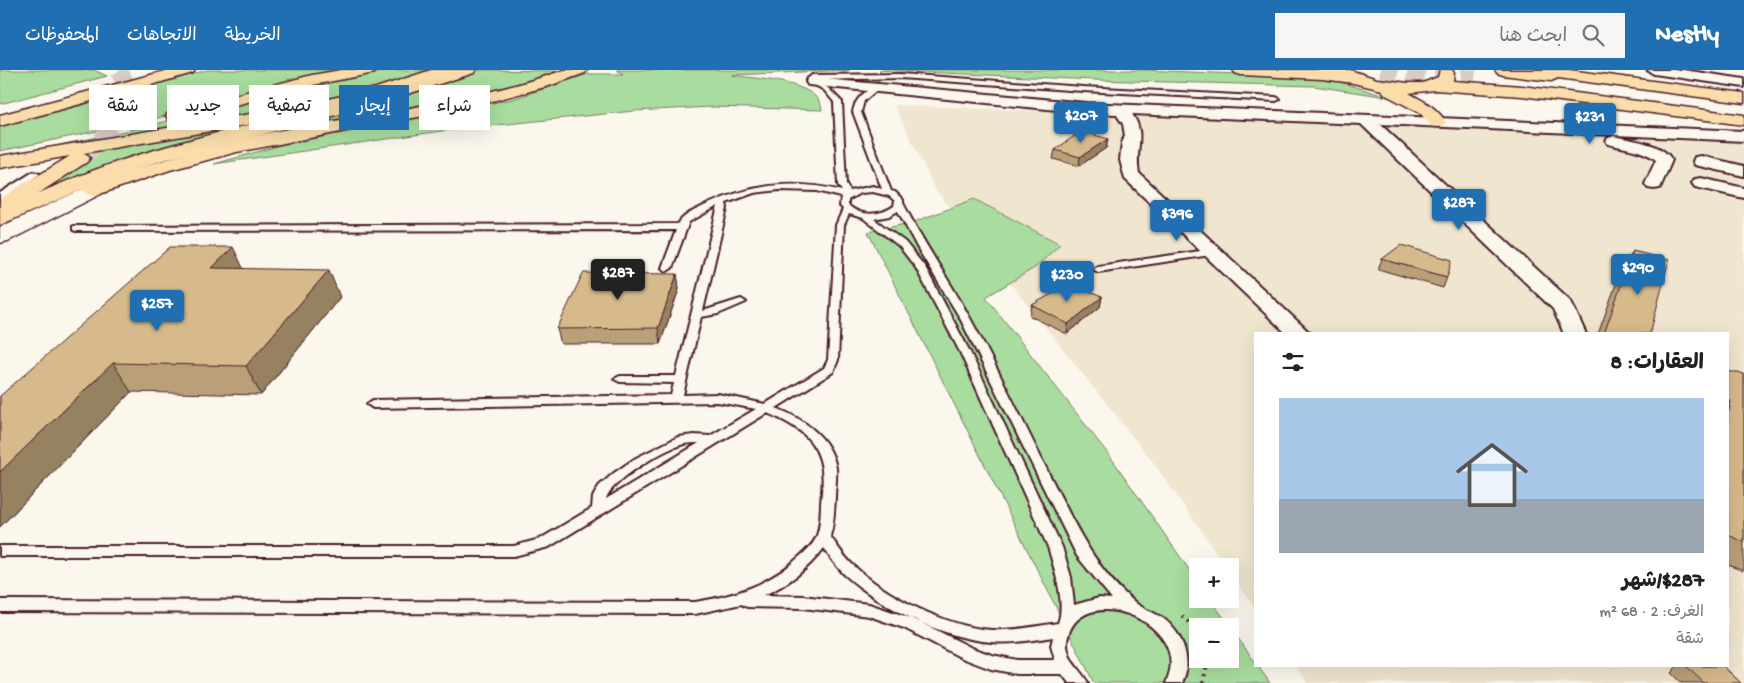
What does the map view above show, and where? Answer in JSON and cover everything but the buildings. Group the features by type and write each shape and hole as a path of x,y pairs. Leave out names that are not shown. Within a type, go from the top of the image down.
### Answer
{"main road":[{"path":"0,111 152,70"},
{"path":"0,120 187,70"},
{"path":"0,155 138,125 312,80 369,70"},
{"path":"0,162 298,111 412,86 447,70"},
{"path":"0,219 71,186 147,158 468,70"},
{"path":"1241,70 1322,74 1398,87 1438,80 1744,120"},
{"path":"1338,70 1393,92 1432,115 1438,80"},
{"path":"1532,70 1638,77 1744,98"},
{"path":"0,236 94,190 164,166 245,144 464,102 520,89 574,72"},
{"path":"1489,74 1744,105"},
{"path":"1489,74 1744,113"},
{"path":"0,208 80,158"}],"street":[{"path":"1654,70 1744,83"},
{"path":"813,82 1021,103 1121,110 1365,119 1432,115 1569,128 1744,136"},
{"path":"1121,110 1131,124 1133,136 1130,142 1128,160 1131,175 1298,332"},
{"path":"1365,119 1563,306 1574,332"},
{"path":"1569,128 1650,150 1661,155 1664,160 1654,184"},
{"path":"1701,161 1744,170"},
{"path":"1701,183 1744,194"}],"lane":[{"path":"848,196 842,185 838,102 832,94 809,79 815,76 893,76 1083,89 1276,99"},
{"path":"876,88 858,103 857,112 887,192"},
{"path":"0,197 36,174"},
{"path":"667,268 680,227 690,217 754,190 769,188 826,190 848,196 866,190 887,192 896,197 913,231 949,288 965,318 1082,552 1112,590 1132,608"},
{"path":"848,196 843,203 847,209 864,216 891,234 912,255 950,321 1055,547 1064,577 1065,624 1059,641 1060,654 1074,678"},
{"path":"676,399 723,208 722,203"},
{"path":"864,216 888,214 894,211 900,204"},
{"path":"0,551 514,550 544,543 824,374 832,365 840,224 847,209"},
{"path":"76,228 680,227"},
{"path":"1098,269 1214,252"},
{"path":"697,315 714,312 742,302"},
{"path":"620,379 680,380"},
{"path":"373,404 736,399 768,408 810,434 824,452 830,475 827,522 823,537 814,550 789,574 755,594 735,602"},
{"path":"598,511 600,495 613,480 661,449 681,440 703,439 713,441"},
{"path":"823,537 848,569 865,584 886,597 952,627 976,634 1002,636 1065,624 1090,606 1104,603 1132,608 1148,615 1162,625 1172,638 1179,652 1180,666 1174,683"},
{"path":"0,606 674,609 715,606 735,602 796,601 869,610 909,623 966,653 992,662 1074,678"}],"path":[{"path":"1202,683 1207,668"}],"shaded area":[{"path":"894,105 1744,139 1744,683 1307,683 1297,667 1729,667 1729,332 1254,332 1254,607 1239,585 1239,558 1220,558 1153,462 935,189"}],"green space":[{"path":"0,70 94,70 107,76 0,104"},
{"path":"207,70 354,70 284,85 249,85 249,94 239,97 239,85 167,85 167,116 157,118 157,85 153,85"},
{"path":"397,70 433,70 386,85 339,85 339,100 329,101 329,85 312,85 344,77"},
{"path":"478,70 564,71 515,87 490,92 490,85 438,85"},
{"path":"617,70 850,70 732,75 769,80 798,87 810,92 818,100 822,110 712,107 634,111 490,126 490,104 513,99 588,74 623,74"},
{"path":"879,70 1142,70 1311,77 1337,81 1388,97 1314,86 1094,80"},
{"path":"419,91 419,108 409,110 409,93"},
{"path":"249,101 249,115 239,116 239,103"},
{"path":"89,103 89,130 98,130 0,151 0,127"},
{"path":"339,112 339,125 329,127 329,114"},
{"path":"419,118 419,130 449,130 214,164 281,145 357,130 409,130 409,120"},
{"path":"167,121 167,128 37,150 130,130 157,130 157,124"},
{"path":"249,124 249,130 0,212 100,150 213,130 239,130 239,125"},
{"path":"269,130 316,130 136,169"},
{"path":"974,199 1060,244 1036,267 986,297 1112,459 1189,570 1189,608 1217,608 1224,618 1189,618 1189,668 1239,668 1239,640 1254,661 1254,667 1259,667 1270,683 1094,683 868,232 914,222"}],"tunnel":[{"path":"1380,70 1475,79"},
{"path":"119,71 127,85"},
{"path":"80,158 97,145 111,130"}]}
